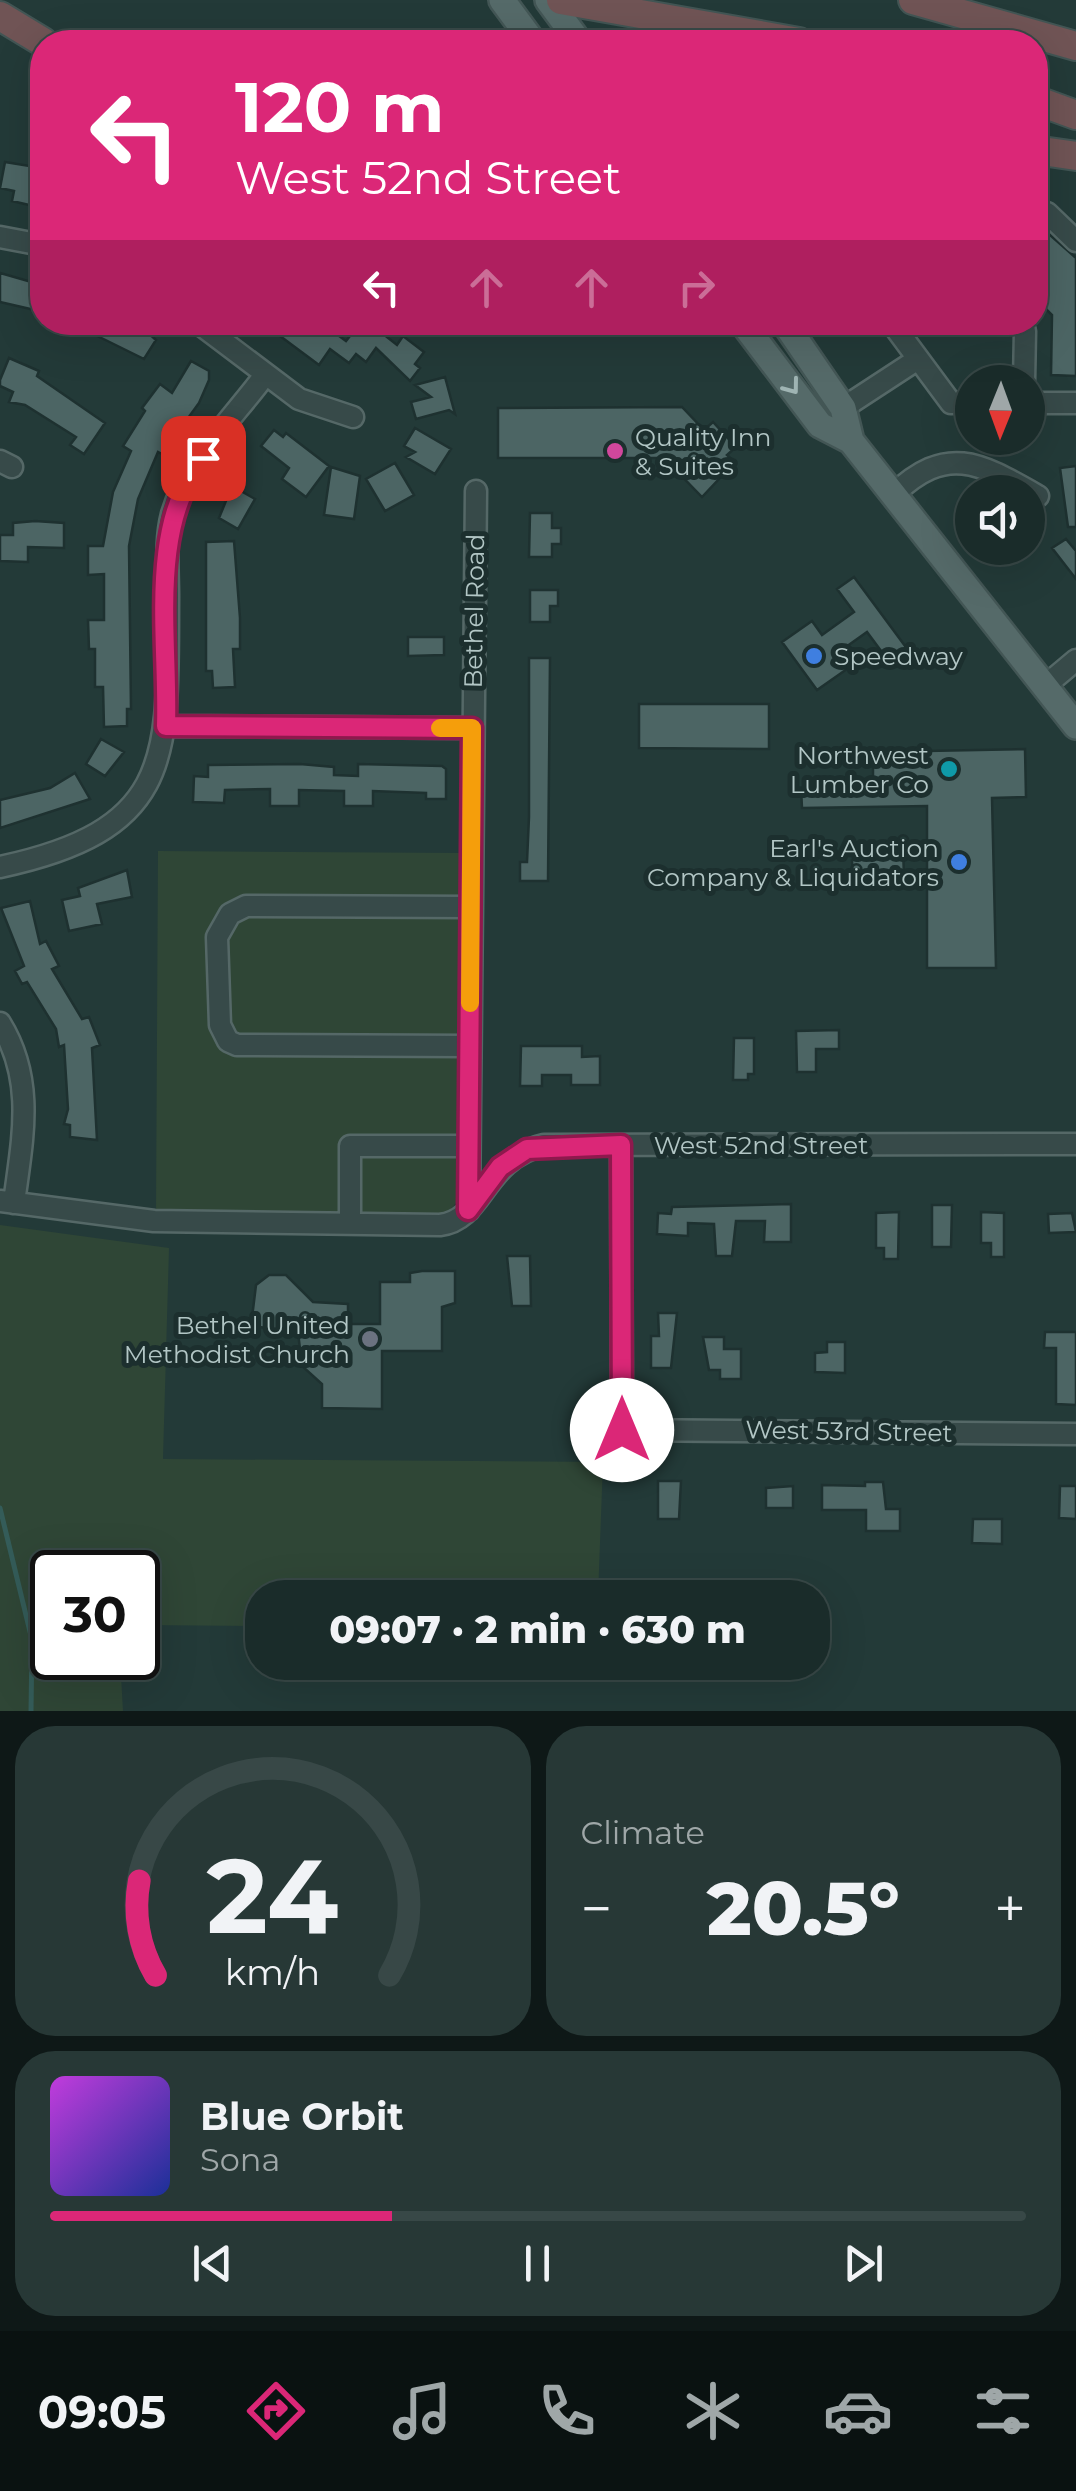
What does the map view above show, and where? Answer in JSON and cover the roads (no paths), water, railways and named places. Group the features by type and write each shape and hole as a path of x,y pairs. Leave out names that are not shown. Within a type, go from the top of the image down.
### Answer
{"highway":[{"path":"561,0 734,30"},
{"path":"912,0 1019,30"},
{"path":"0,16 30,34"},
{"path":"1048,38 1076,46"},
{"path":"1048,104 1076,114"},
{"path":"1048,152 1076,156"}],"main road":[{"path":"502,0 524,30"},
{"path":"548,0 570,30"},
{"path":"752,335 820,425 851,440"},
{"path":"793,335 843,408 851,440 1076,726"}],"street":[{"path":"1048,214 1076,241"},
{"path":"0,236 30,242"},
{"path":"214,335 304,402 353,417"},
{"path":"900,335 951,402 955,402"},
{"path":"1024,365 1025,335"},
{"path":"843,408 918,360"},
{"path":"0,868 65,851 116,822 152,776 166,726 172,516 190,474 265,375"},
{"path":"1045,403 1076,403"},
{"path":"893,495 917,472 934,464 958,461 1000,475"},
{"name":"Bethel Road","path":"468,1210 476,491"},
{"path":"1045,686 1076,660"},
{"path":"166,726 472,728"},
{"path":"469,1046 249,1045 228,1041 220,1025 217,937 230,914 246,906 471,907"},
{"path":"0,1023 16,1050 24,1092 7,1202 154,1221 446,1225 468,1210"},
{"name":"West 52nd Street","path":"468,1210 500,1167 527,1149 621,1145 1076,1144"},
{"name":"West 53rd Street","path":"621,1145 622,1430 1076,1434"},
{"path":"350,1224 350,1146 468,1146"}],"waterway":[{"path":"0,1508 32,1640 31,1711"}],"place":[{"name":"Quality Inn & Suites","path":"615,451"},
{"name":"Speedway","path":"814,656"},
{"name":"Northwest Lumber Co","path":"949,769"},
{"name":"Earl's Auction Company & Liquidators","path":"959,862"},
{"name":"Bethel United Methodist Church","path":"370,1339"}]}
